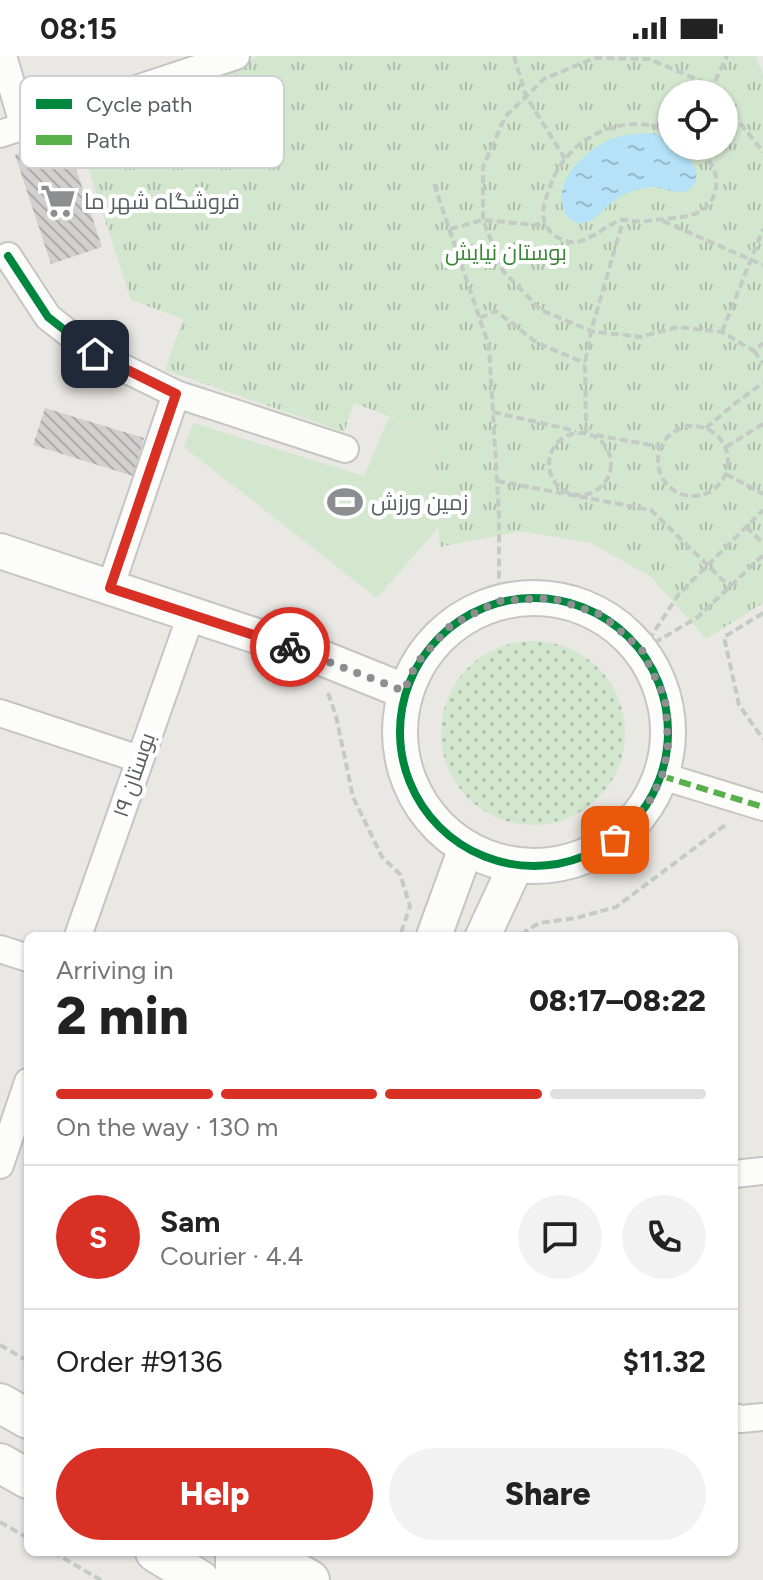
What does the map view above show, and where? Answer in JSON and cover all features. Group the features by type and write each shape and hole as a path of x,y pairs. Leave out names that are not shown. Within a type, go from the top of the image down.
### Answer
{"main road":[{"path":"0,1403 24,1417"},
{"path":"0,1463 24,1477"},
{"path":"161,1556 200,1580"},
{"path":"320,1556 335,1580"},
{"path":"268,1561 310,1580"}],"street":[{"path":"3,56 12,130"},
{"path":"175,76 236,56"},
{"path":"8,256 48,317 95,354 176,394 345,449"},
{"path":"110,588 176,394"},
{"path":"0,551 317,656 404,691"},
{"path":"552,598 602,615 642,650 665,698 668,749 662,776 651,799 615,840 568,862 516,865 466,848 425,812 402,765 399,714 404,691 416,664 451,625 499,601 552,598"},
{"name":"بوستان ۱۹","path":"79,932 191,615"},
{"path":"0,713 139,759"},
{"path":"662,776 754,805"},
{"path":"435,932 466,848"},
{"path":"485,932 516,865"},
{"path":"0,949 24,957"},
{"path":"0,1165 24,1094"},
{"path":"738,1174 763,1171"},
{"path":"738,1418 763,1417"},
{"path":"233,1556 233,1580"}],"path":[{"path":"514,56 526,96 565,159"},
{"path":"717,80 727,56"},
{"path":"699,80 649,59 594,58 544,79 505,117 483,167 483,220 503,271 541,310 591,331 640,337 678,327 722,332 754,351 763,363"},
{"path":"738,120 763,152"},
{"path":"658,128 621,125 594,134 572,150 555,172 544,207 546,226 559,239 577,242 623,220 634,222 690,217 701,212 715,194 715,170 707,160"},
{"path":"434,184 489,346 499,515 499,601"},
{"path":"660,219 763,265"},
{"path":"450,230 483,220 546,226"},
{"path":"586,433 585,363 591,331 623,220"},
{"path":"722,332 763,229"},
{"path":"480,318 496,311 537,343 585,363"},
{"path":"754,351 763,343"},
{"path":"706,428 763,383"},
{"path":"493,412 661,447"},
{"path":"726,447 763,424"},
{"path":"693,426 706,428 718,435 726,447 726,474 719,485 707,493 694,496 680,493 669,486 661,475 658,461 661,447 668,436 679,429 693,426"},
{"path":"573,433 586,433 606,446 611,457 611,469 598,490 574,495 554,482 549,470 549,458 553,447 562,438 573,433"},
{"path":"726,474 763,494"},
{"path":"497,481 651,510 730,587"},
{"path":"642,650 679,594 763,510"},
{"path":"746,527 763,543"},
{"path":"642,650 698,617 763,555"},
{"path":"763,613 724,637 739,705 763,739"},
{"path":"317,656 336,716 353,797 382,857 400,874 410,906 401,932"},
{"path":"525,932 539,923 576,918 616,907 754,805"},
{"path":"0,1345 24,1359"},
{"path":"0,1522 24,1536"},
{"path":"60,1556 101,1580"}],"green space":[{"name":"بوستان نیایش","path":"260,56 756,56 763,75 763,603 706,639 651,577 591,543 522,531 440,547 431,432 354,403 344,432 165,370 183,319 131,300 88,168 284,168 284,76 203,76"},
{"name":"زمین ورزش","path":"389,417 431,432 438,528 377,598 184,447 193,423 364,476"},
{"path":"533,641 568,648 598,668 618,698 625,733 618,768 598,798 568,818 533,825 498,818 468,798 448,768 441,733 448,698 468,668 498,648"}],"water":[{"path":"627,135 658,135 658,160 691,160 696,171 695,183 679,192 655,187 628,193 614,200 593,219 574,222 563,208 562,193 568,176 579,161 601,144"}],"building":[{"name":"فروشگاه شهر ما","path":"20,153 20,168 76,168 102,247 51,264 15,155"},
{"path":"45,408 144,438 133,476 33,445"}],"marked path":[{"path":"662,776 763,807"}],"cycle path":[{"path":"8,256 48,317 95,354 176,394 110,588"},
{"path":"534,598 585,608 629,637 658,681 668,732 658,783 629,827 585,856 534,866 483,856 439,827 410,783 400,732 410,681 439,637 483,608 534,598"}],"way so far":[{"path":"290,647 404,691 416,664 451,625 499,601 552,598 602,615 642,650 665,698 667,724 668,749 662,776 651,799 615,840"}],"place":[{"name":"فروشگاه شهر ما","path":"58,201"},
{"name":"زمین ورزش","path":"345,502"}],"route":[{"path":"95,354 176,394 110,588 290,647"}]}
